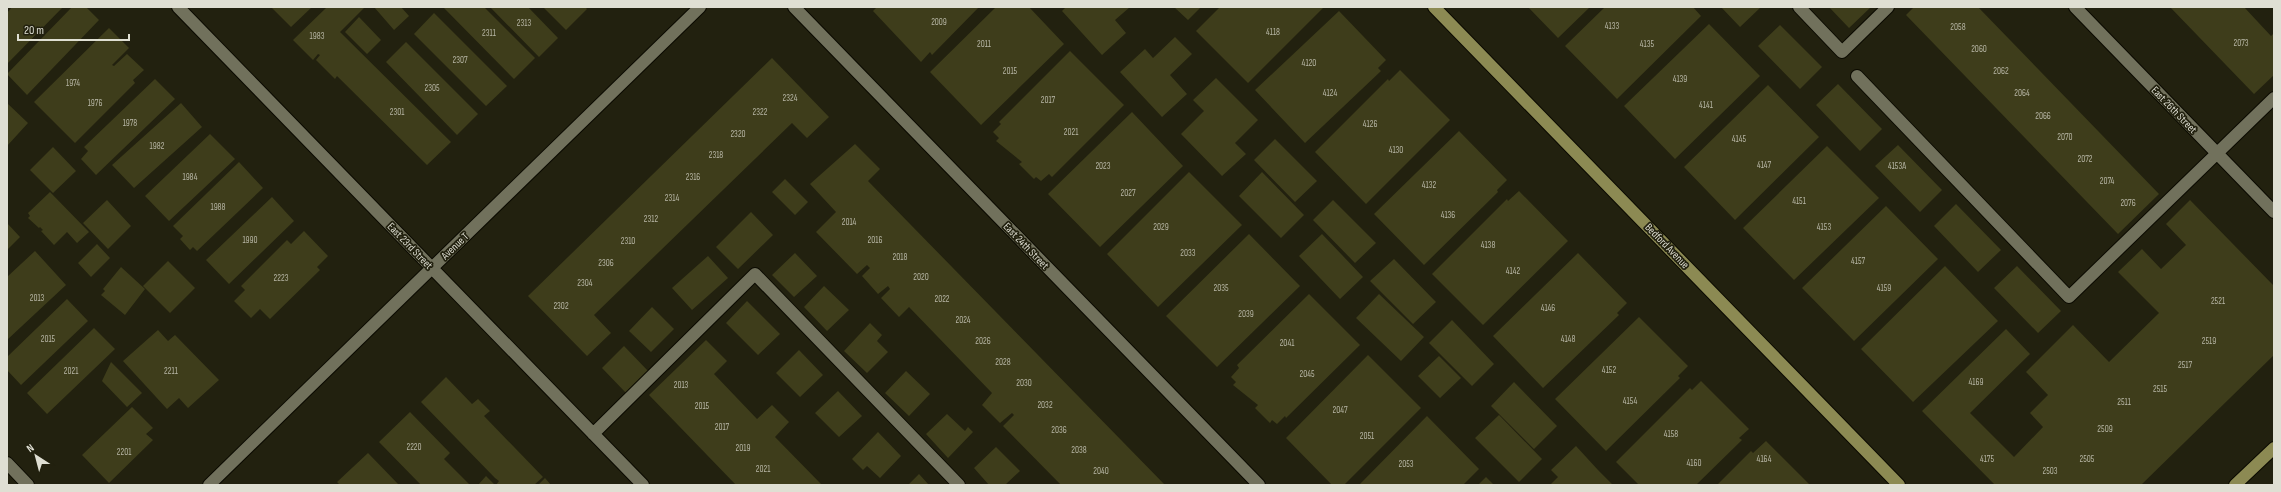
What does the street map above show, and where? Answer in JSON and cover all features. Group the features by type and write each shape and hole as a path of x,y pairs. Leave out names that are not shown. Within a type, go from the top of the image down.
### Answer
{"main road":[{"name":"Bedford Avenue","path":"1434,7 1899,485"},
{"path":"2235,485 2274,448"}],"street":[{"name":"East 23rd Street","path":"178,7 643,485"},
{"name":"Avenue T","path":"209,485 700,7"},
{"name":"East 24th Street","path":"794,7 1259,485"},
{"path":"1799,7 1842,52 1888,7"},
{"name":"East 26th Street","path":"2075,7 2274,212"},
{"path":"1857,76 2069,297 2274,98"},
{"path":"593,434 755,274 959,485"},
{"path":"7,463 28,485"}],"building":[{"path":"12,7 63,7 7,64 7,13"},
{"path":"72,7 86,7 99,20 27,95 7,74"},
{"path":"271,7 312,7 291,27"},
{"path":"327,7 365,7 340,32 451,142 427,165 337,76 335,79 316,60 320,55 318,54 313,60 293,40"},
{"path":"374,7 401,7 409,16 394,30"},
{"path":"443,7 484,7 535,58 514,79"},
{"path":"490,7 528,7 558,38 539,57"},
{"path":"543,7 585,7 587,9 566,30"},
{"path":"877,7 979,7 932,55 930,52 921,62 873,11"},
{"path":"996,7 1029,7 1064,44 981,125 930,72"},
{"path":"1066,7 1130,7 1115,20 1126,33 1102,55 1062,11"},
{"path":"1174,7 1201,7 1188,20"},
{"path":"1220,7 1324,7 1248,83 1196,31"},
{"path":"1528,7 1590,7 1558,38"},
{"path":"1605,7 1693,7 1701,16 1617,99 1565,46"},
{"path":"1721,7 1761,7 1740,27"},
{"path":"1829,7 1871,7 1849,28"},
{"path":"1914,7 1978,7 2159,194 2118,234 1906,15"},
{"path":"2170,7 2244,7 2271,36 2274,33 2274,75 2254,94"},
{"path":"1339,11 1386,60 1378,68 1381,71 1305,143 1255,90"},
{"path":"434,13 507,86 486,106 414,34"},
{"path":"359,17 381,40 367,54 345,32"},
{"path":"1709,24 1760,76 1675,159 1624,106"},
{"path":"1780,25 1822,67 1800,89 1758,46"},
{"path":"109,28 129,48 112,65 114,66 127,54 144,70 133,80 135,83 75,143 34,102"},
{"path":"1175,37 1192,54 1170,75 1187,94 1162,117 1120,72 1145,49 1153,58"},
{"path":"406,42 478,114 457,135 386,62"},
{"path":"1070,51 1124,105 1052,177 1049,174 1041,181 1036,177 1034,179 1019,164 1022,162 996,141 999,138 993,132 1001,124 999,122"},
{"path":"772,58 829,117 807,138 792,123 594,315 611,333 587,356 528,296"},
{"path":"1400,70 1450,120 1366,204 1315,152 1388,79 1389,81"},
{"path":"1216,78 1258,120 1235,143 1246,154 1222,176 1181,134 1204,111 1193,100"},
{"path":"155,79 175,99 96,175 81,159 88,151 84,147"},
{"path":"1838,84 1882,129 1860,151 1816,105"},
{"path":"1768,85 1819,137 1735,220 1684,167"},
{"path":"7,103 28,123 7,146"},
{"path":"181,103 202,127 134,188 112,165"},
{"path":"1132,112 1183,166 1100,247 1048,194"},
{"path":"1459,131 1507,180 1497,190 1498,192 1424,265 1374,214"},
{"path":"210,134 235,159 169,221 145,196"},
{"path":"1275,139 1317,181 1295,202 1254,160"},
{"path":"855,144 880,169 868,181 1165,485 1061,485 1003,426 1014,415 1012,413 1000,423 982,405 992,393 909,307 899,317 881,298 890,289 888,286 878,294 862,276 870,268 867,265 857,274 816,232 836,212 810,184"},
{"path":"1898,145 1942,190 1920,212 1875,166"},
{"path":"1827,146 1879,198 1794,280 1743,228"},
{"path":"53,147 76,171 53,193 30,170"},
{"path":"239,162 263,188 197,251 193,247 190,250 180,239 183,236 173,226"},
{"path":"1189,172 1242,225 1158,307 1107,254"},
{"path":"1262,172 1304,215 1281,238 1239,196"},
{"path":"785,179 808,202 795,215 772,192"},
{"path":"1519,191 1568,241 1483,325 1432,274 1507,199 1508,201"},
{"path":"50,192 89,232 77,243 67,232 54,245 41,231 43,230 28,218 30,216 28,213"},
{"path":"272,197 294,221 229,284 206,260"},
{"path":"107,200 131,226 108,249 83,223"},
{"path":"1333,200 1376,243 1355,263 1313,220"},
{"path":"2190,200 2274,286 2274,355 2141,485 1995,485 1922,411 2006,329 2030,354 1970,413 2014,457 2043,427 2030,413 2048,395 2026,372 2073,325 2109,362 2159,313 2118,272 2142,249 2161,269 2186,245 2166,224"},
{"path":"1956,204 2001,250 1978,272 1934,226"},
{"path":"1886,206 1938,259 1854,341 1802,288"},
{"path":"751,212 773,235 738,269 716,247"},
{"path":"7,223 20,237 7,250"},
{"path":"304,231 328,256 317,267 320,270 270,319 260,309 251,318 234,301 245,290 241,286 287,240 291,244"},
{"path":"1249,234 1300,286 1217,367 1166,316"},
{"path":"1322,234 1363,277 1340,299 1299,256"},
{"path":"97,244 110,258 91,277 78,263"},
{"path":"35,251 66,285 7,340 7,277"},
{"path":"795,253 817,276 794,297 772,275"},
{"path":"1578,253 1627,303 1617,313 1619,315 1543,388 1493,336"},
{"path":"708,256 728,278 692,310 672,288"},
{"path":"1394,259 1436,302 1413,324 1370,281"},
{"path":"168,261 195,288 170,313 143,286"},
{"path":"1945,266 1998,321 1913,402 1861,349"},
{"path":"2017,266 2061,311 2038,333 1994,288"},
{"path":"121,267 145,289 125,315 101,295 105,291 103,289"},
{"path":"824,286 849,310 827,331 804,307"},
{"path":"1309,294 1360,345 1286,418 1285,416 1277,424 1272,420 1270,423 1255,408 1258,405 1233,385 1236,382 1231,377 1239,368 1237,365"},
{"path":"1379,294 1424,337 1401,361 1356,318"},
{"path":"67,299 88,321 21,385 7,370 7,357"},
{"path":"747,301 780,334 758,355 726,323"},
{"path":"652,307 674,329 651,352 629,331"},
{"path":"1639,317 1688,366 1678,376 1680,378 1606,451 1555,399"},
{"path":"1452,320 1494,364 1472,386 1429,343"},
{"path":"870,323 882,335 877,341 888,352 867,373 844,351"},
{"path":"94,328 115,349 47,414 27,393"},
{"path":"158,330 168,341 175,335 219,380 188,408 179,398 167,409 123,361"},
{"path":"706,340 727,361 714,374 757,419 772,405 789,422 775,437 822,485 736,485 649,395"},
{"path":"624,346 649,372 627,394 602,368"},
{"path":"799,350 823,375 800,397 776,373"},
{"path":"1368,355 1421,408 1344,485 1332,485 1286,438"},
{"path":"1439,356 1461,378 1440,398 1418,376"},
{"path":"111,362 142,393 127,407 102,381"},
{"path":"906,371 930,394 909,416 885,393"},
{"path":"446,377 472,404 478,399 490,411 484,416 543,477 534,485 496,485 499,481 421,402"},
{"path":"1701,381 1749,429 1739,438 1742,440 1696,485 1639,485 1616,462 1690,388 1692,390"},
{"path":"1514,382 1557,426 1534,449 1491,406"},
{"path":"838,391 862,416 839,437 815,413"},
{"path":"132,407 153,428 146,434 153,440 109,483 82,455"},
{"path":"410,412 450,453 444,459 470,485 421,485 379,442"},
{"path":"947,414 965,431 968,427 973,432 948,458 926,434"},
{"path":"1499,415 1542,459 1519,482 1475,438"},
{"path":"1427,416 1479,469 1463,485 1359,485"},
{"path":"878,432 901,456 880,478 867,466 863,470 852,459"},
{"path":"1766,441 1810,485 1717,485 1751,451 1753,453"},
{"path":"1576,446 1613,485 1550,485 1558,477 1551,470"},
{"path":"996,447 1020,471 1005,485 989,485 974,468"},
{"path":"368,453 399,485 340,485 337,482"},
{"path":"919,474 929,485 908,485"},
{"path":"486,476 495,485 478,485"},
{"path":"1486,477 1494,485 1478,485"},
{"path":"545,478 551,485 538,485"}]}
